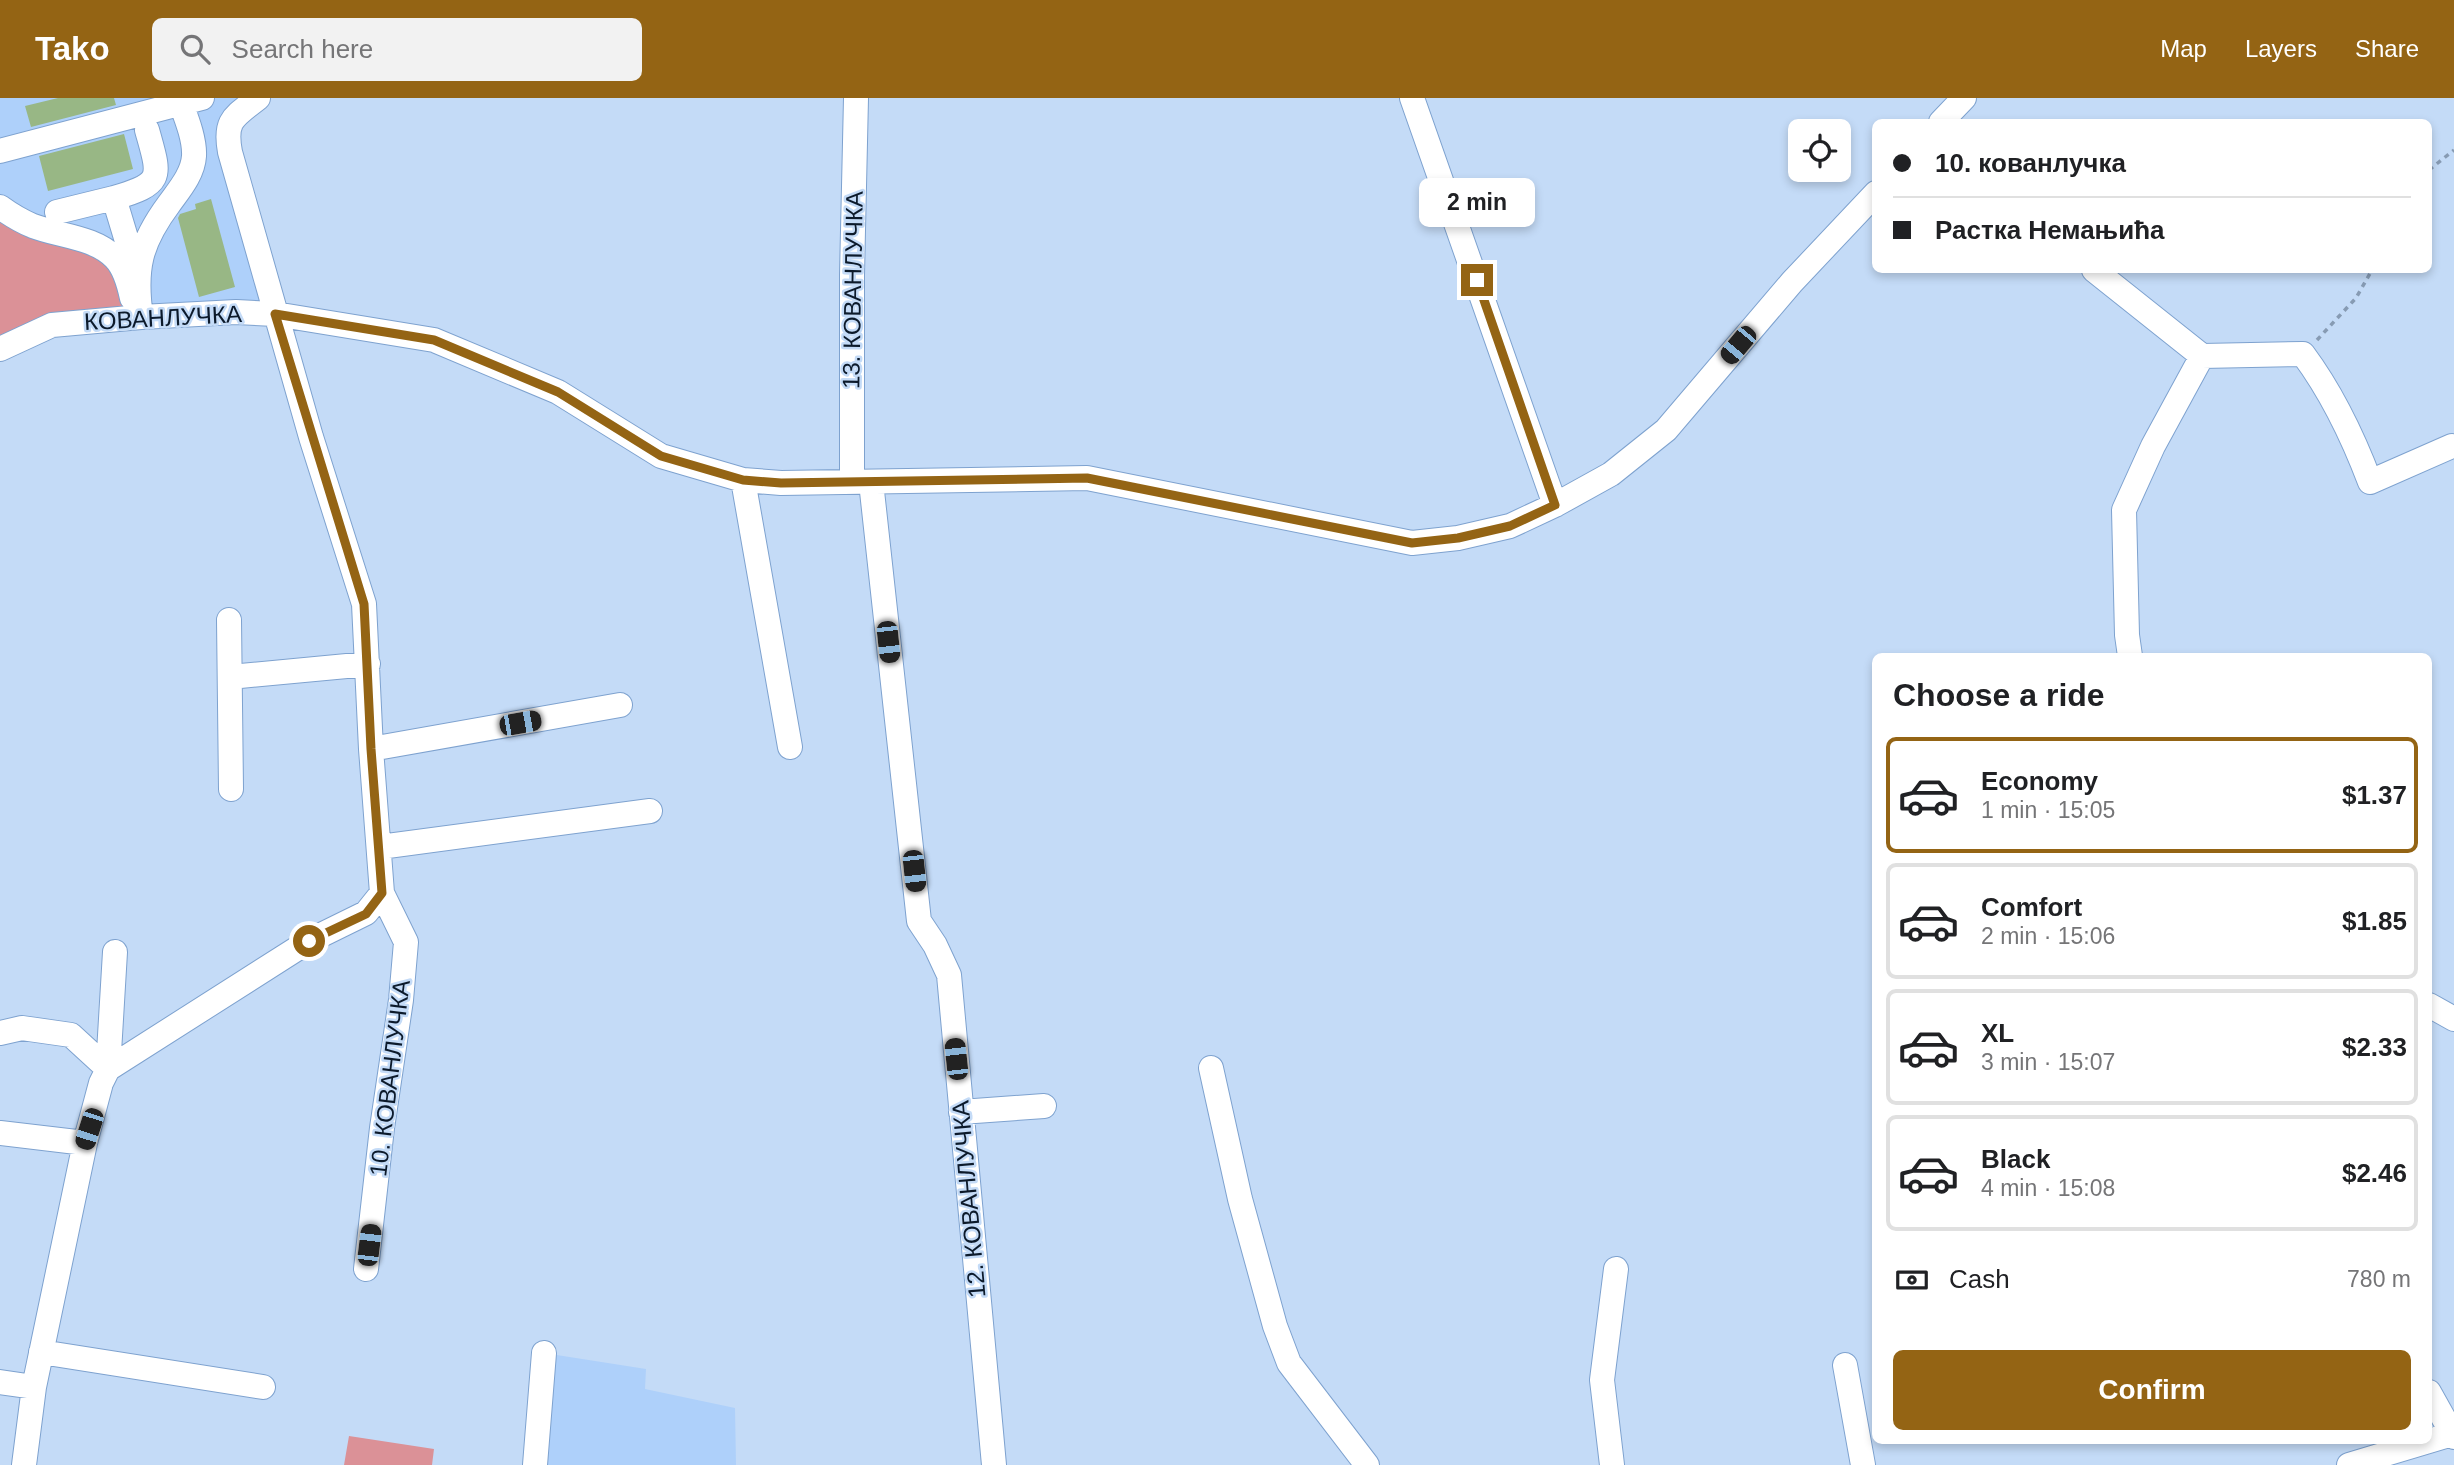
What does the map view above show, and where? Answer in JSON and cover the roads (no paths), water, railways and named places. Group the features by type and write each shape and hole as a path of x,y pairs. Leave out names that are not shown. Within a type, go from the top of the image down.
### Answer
{"street":[{"name":"10. КОВАНЛУЧКА","path":"258,98 232,118 227,134 275,314 364,604 382,893 406,942 366,1269"},
{"name":"13. КОВАНЛУЧКА","path":"856,98 852,275 861,482"},
{"path":"1412,98 1555,505"},
{"path":"0,151 187,100 194,156 191,168 145,240 132,276"},
{"path":"57,212 141,190 155,179 157,170 132,115"},
{"name":"КОВАНЛУЧКА","path":"0,349 52,325 236,312 275,314 434,340 558,392 661,456 743,480 781,483 1087,478 1412,543 1458,538 1510,526 1611,474 1666,430 1792,282 1872,197"},
{"path":"114,198 123,228 137,317"},
{"path":"0,207 35,227 105,250 132,276"},
{"path":"2098,273 2202,356 2303,354 2322,379 2357,449 2370,482 2452,446"},
{"path":"2130,653 2123,541 2124,510 2153,446 2202,356"},
{"path":"743,480 790,747"},
{"name":"12. КОВАНЛУЧКА","path":"861,482 919,921 935,945 949,975 994,1465"},
{"path":"229,620 231,789"},
{"path":"230,677 368,664"},
{"path":"371,749 620,705"},
{"path":"380,846 650,811"},
{"path":"108,1069 309,941 366,914 382,893"},
{"path":"24,1465 34,1387 85,1143 101,1083 108,1069 115,952"},
{"path":"2432,1007 2454,1019"},
{"path":"1,1029 22,1028 71,1035 108,1069"},
{"path":"1211,1068 1240,1199 1275,1325 1289,1363 1367,1465"},
{"path":"961,1111 1044,1106"},
{"path":"0,1133 85,1143"},
{"path":"1612,1465 1602,1380 1616,1269"},
{"path":"41,1352 263,1387"},
{"path":"535,1465 544,1353"},
{"path":"1845,1365 1863,1465"},
{"path":"0,1382 34,1387"},
{"path":"2432,1398 2453,1436 2432,1442"},
{"path":"2349,1465 2424,1444"}]}
